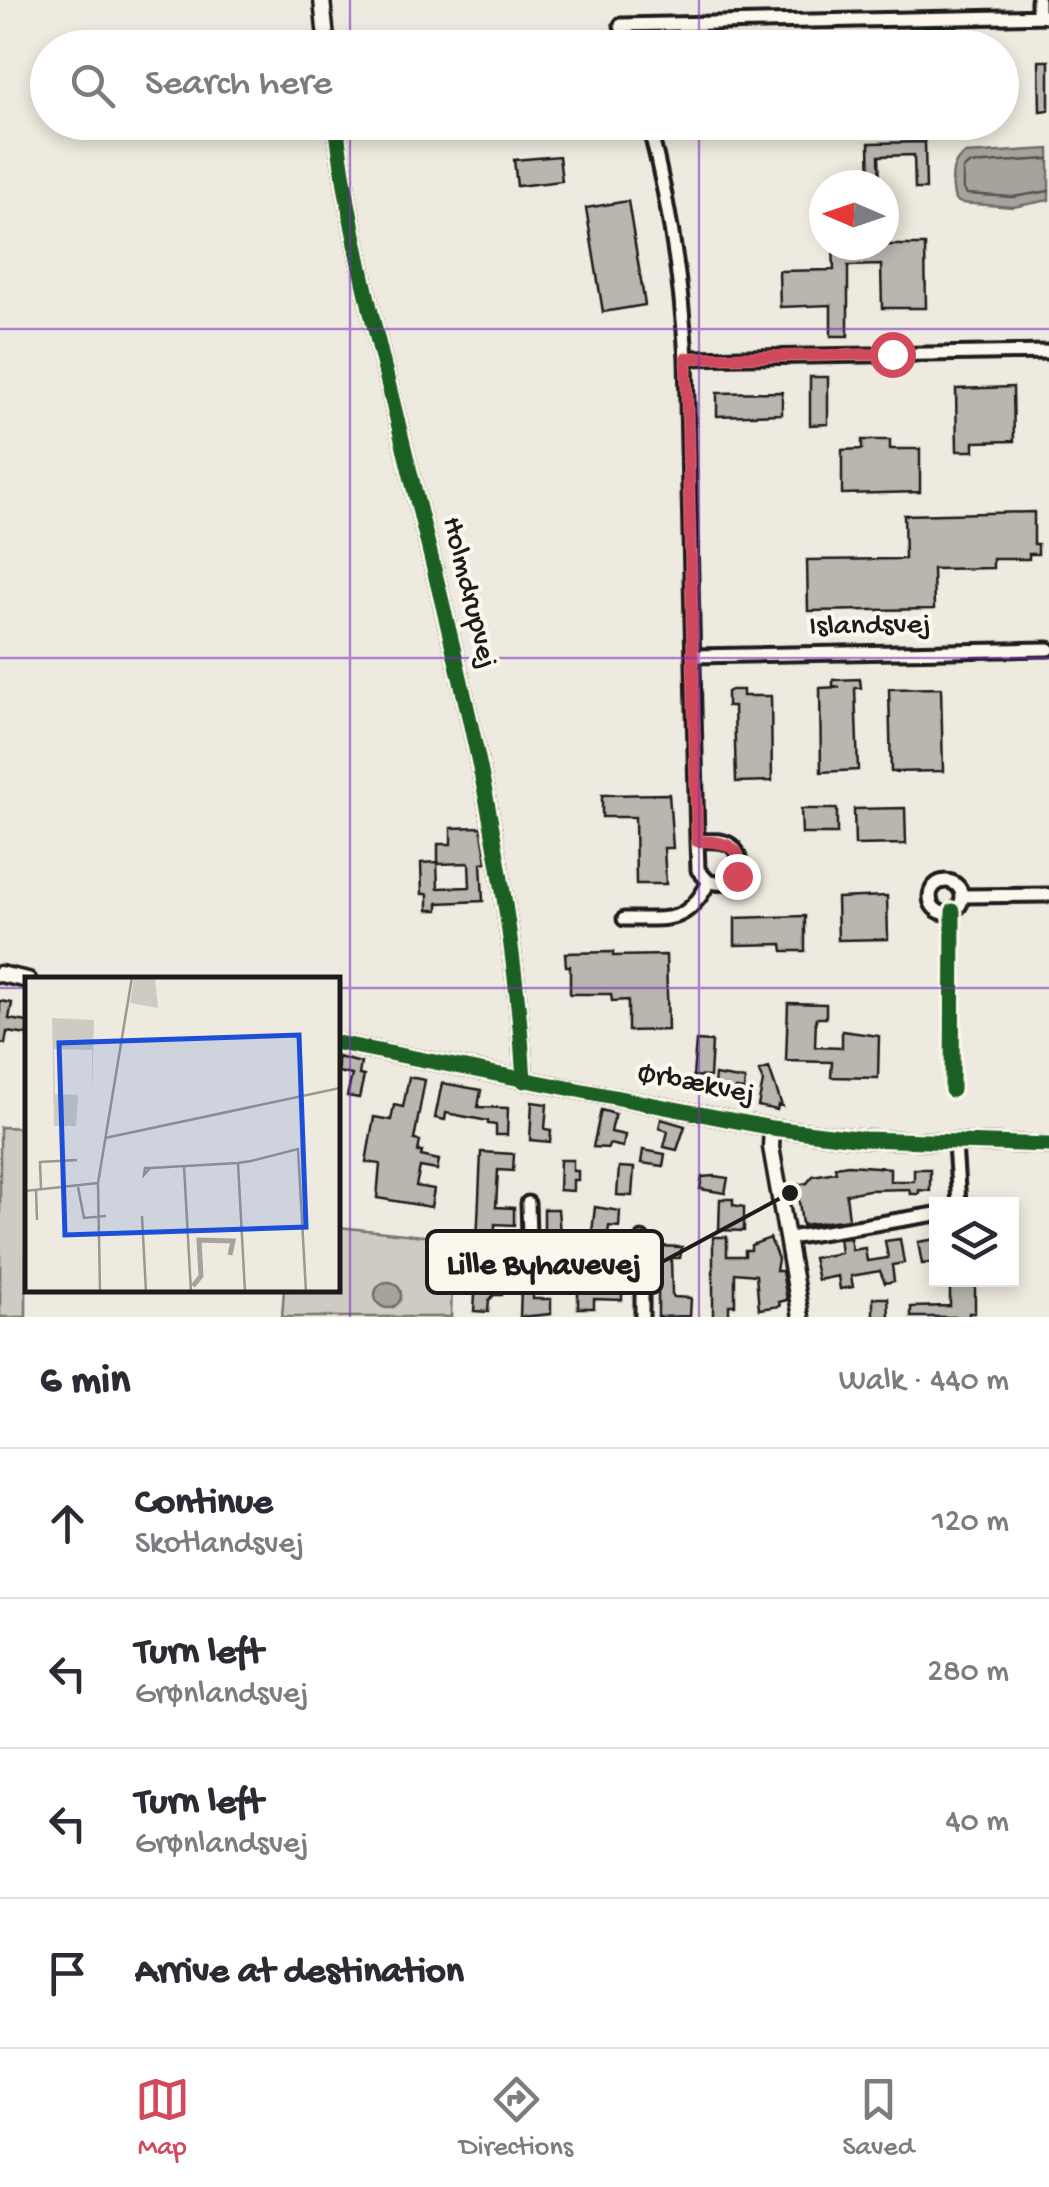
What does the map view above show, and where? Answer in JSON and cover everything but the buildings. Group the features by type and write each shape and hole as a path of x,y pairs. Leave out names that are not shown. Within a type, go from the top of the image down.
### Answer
{"street":[{"path":"322,0 325,30"},
{"path":"622,30 621,25 1043,16 1038,0"},
{"name":"Holmdrupvej","path":"339,140 354,240 476,743 498,859 524,1081"},
{"path":"652,140 673,225 682,286 686,358 697,841 698,870 709,882 726,884 737,876 741,865 737,851 718,841 697,841"},
{"path":"686,358 1049,352"},
{"name":"Islandsvej","path":"693,656 1049,649"},
{"path":"624,918 672,918 687,913 698,903 709,882"},
{"path":"962,896 1049,895"},
{"path":"0,974 25,979"},
{"name":"Ørbækvej","path":"340,1043 772,1128 864,1139 1049,1145"},
{"path":"772,1128 771,1147 801,1317"},
{"path":"955,1144 959,1197"},
{"path":"528,1202 530,1269"},
{"path":"789,1238 929,1215"},
{"path":"642,1239 642,1317"},
{"path":"513,1269 642,1276"}],"shaded area":[{"path":"0,1127 25,1128 26,1317 0,1317"},
{"path":"340,1227 453,1239 451,1317 282,1317 284,1292 340,1292"}],"water":[{"path":"1049,149 1049,200 1013,207 955,200 954,168 965,154"},
{"path":"388,1282 397,1286 401,1295 397,1304 388,1308 379,1304 375,1295 379,1286"}],"cycle path":[{"path":"339,140 363,276 477,751 507,915 524,1081"},
{"path":"952,1090 953,911"},
{"path":"340,1043 772,1128 864,1139 1049,1145"}],"place":[{"name":"Lille Byhavevej","path":"790,1193"}],"route":[{"path":"737,876 741,865 737,851 718,841 697,841 686,358 892,354"}]}
